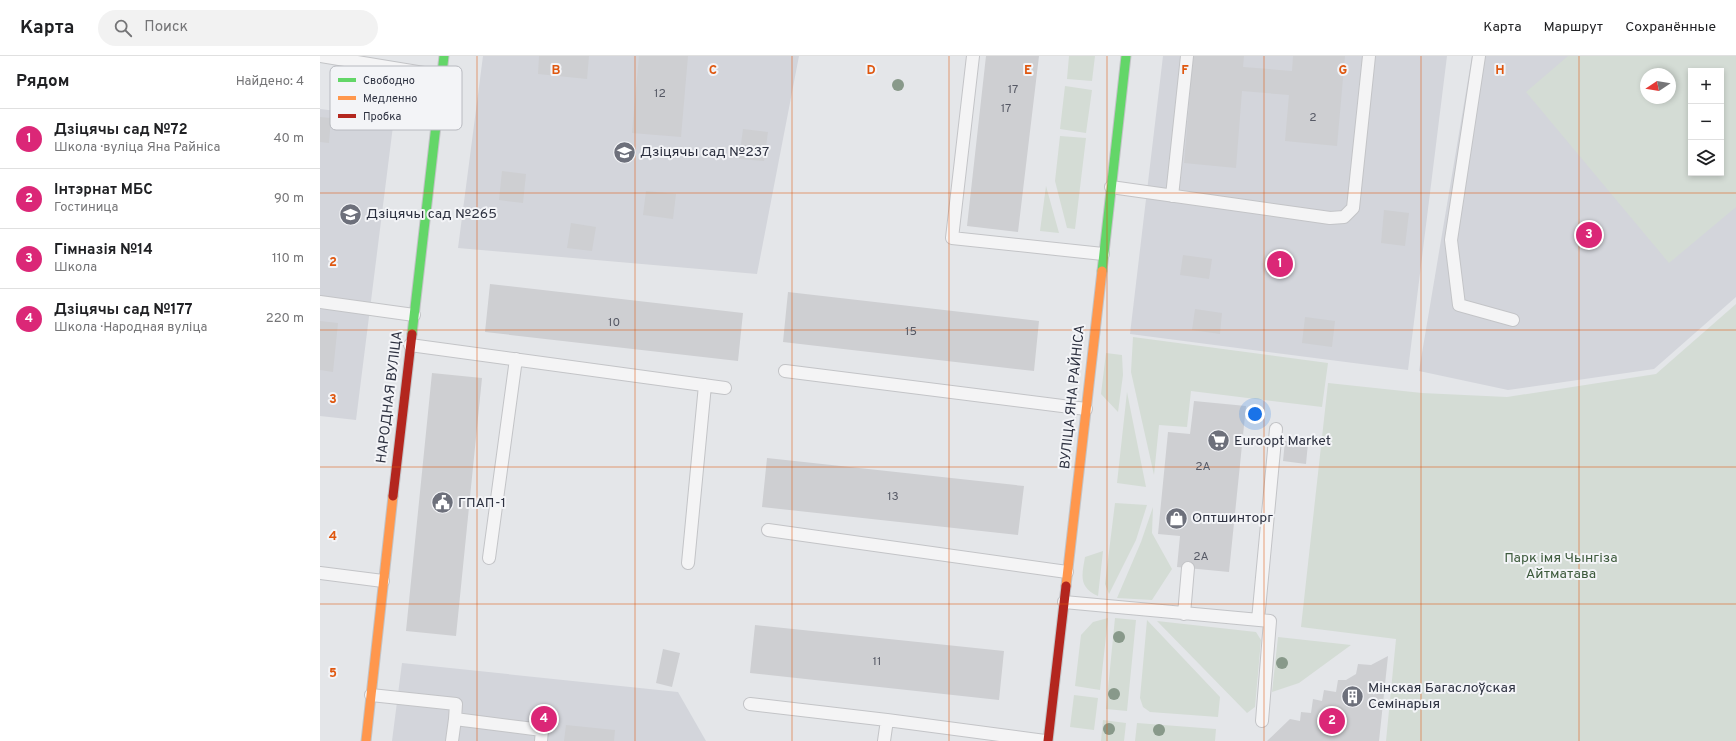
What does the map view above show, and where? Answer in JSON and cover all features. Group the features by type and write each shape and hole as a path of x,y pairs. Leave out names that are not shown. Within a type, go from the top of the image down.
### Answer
{"street":[{"name":"НАРОДНАЯ ВУЛІЦА","path":"443,66 444,56"},
{"name":"ВУЛІЦА ЯНА РАЙНІСА","path":"1046,741 1064,602 1126,56"},
{"name":"НАРОДНАЯ ВУЛІЦА","path":"366,741 383,580 436,130"}],"lane":[{"path":"321,56 382,66"},
{"path":"973,56 952,238 1103,254"},
{"path":"1172,196 1187,56"},
{"path":"1111,187 1330,218 1344,217 1353,208 1369,56"},
{"path":"1480,56 1451,240 1458,298 1459,305 1514,320"},
{"path":"320,302 414,315"},
{"path":"410,345 725,388"},
{"path":"489,558 516,359"},
{"path":"786,371 1086,410"},
{"path":"688,562 705,385"},
{"path":"1258,620 1276,429"},
{"path":"768,530 1067,572"},
{"path":"1184,614 1188,568"},
{"path":"320,573 383,580"},
{"path":"1064,602 1270,621 1262,721"},
{"path":"371,695 456,704 452,741"},
{"path":"750,704 1046,741"},
{"path":"455,719 542,730 541,741"},
{"path":"884,741 886,720"}],"shaded area":[{"name":"Дзіцячы сад №237","path":"483,56 799,56 757,274 458,248"},
{"path":"1163,56 1447,56 1408,370 1130,334"},
{"path":"1472,56 1736,56 1736,297 1654,369 1508,390 1419,371"},
{"name":"Дзіцячы сад №265","path":"320,109 330,110 330,130 392,130 356,420 320,416"},
{"path":"402,663 678,692 706,741 392,741"}],"green space":[{"path":"1069,56 1095,56 1092,81 1067,79"},
{"path":"1568,56 1736,56 1736,207 1669,263 1526,92"},
{"path":"1065,86 1092,90 1086,133 1060,129"},
{"path":"1060,136 1086,138 1075,229 1067,228 1055,181"},
{"path":"1046,186 1059,233 1040,231"},
{"name":"Парк імя Чынгіза Айтматава","path":"1736,304 1736,741 1386,741 1396,639 1301,627 1328,383 1422,393 1507,397 1656,374"},
{"path":"1133,337 1328,363 1322,407 1191,391 1187,427 1159,425 1154,475 1131,372"},
{"path":"1106,353 1122,355 1123,375 1118,412 1101,394"},
{"path":"1127,392 1146,487 1117,483"},
{"path":"1115,503 1147,505 1136,540 1109,594 1105,584"},
{"path":"1153,507 1152,533 1172,569 1152,600 1117,598 1141,542"},
{"path":"1103,551 1098,596 1087,589 1084,584 1083,569 1085,557"},
{"path":"1108,618 1100,690 1075,686 1081,635 1093,622"},
{"path":"1115,618 1136,620 1127,711 1106,709"},
{"path":"1147,620 1220,697 1218,717 1150,712 1143,707 1140,698"},
{"path":"1157,621 1256,632 1261,640 1255,707 1247,713"},
{"path":"1278,637 1351,645 1299,683 1272,692"},
{"path":"1074,695 1098,698 1094,730 1070,727"},
{"path":"1103,720 1126,723 1124,741 1101,741"},
{"path":"1137,723 1216,729 1215,741 1135,741"}],"building":[{"path":"539,56 589,56 587,79 538,74"},
{"path":"639,56 688,56 681,137 632,133"},
{"path":"986,56 1039,56 1018,232 967,226"},
{"path":"1193,56 1244,56 1243,67 1292,71 1293,56 1345,56 1337,146 1285,141 1289,95 1242,91 1236,168 1184,163"},
{"path":"320,117 330,118 329,143 320,142"},
{"path":"743,129 768,132 764,161 739,159"},
{"path":"502,171 526,174 523,203 499,200"},
{"path":"646,191 676,194 673,219 643,215"},
{"path":"1384,210 1409,213 1405,246 1381,243"},
{"path":"571,223 596,227 592,251 567,248"},
{"path":"1183,255 1212,259 1209,279 1180,275"},
{"path":"490,284 743,313 738,361 485,332"},
{"path":"788,292 1039,321 1034,371 783,342"},
{"path":"1195,309 1222,313 1220,334 1192,330"},
{"path":"1305,317 1335,321 1332,347 1302,343"},
{"path":"320,321 338,323 333,372 320,370"},
{"path":"432,373 482,378 456,636 406,631"},
{"path":"1194,401 1246,406 1229,572 1177,567 1180,536 1158,534 1168,432 1190,434"},
{"path":"1285,441 1308,443 1306,464 1283,461"},
{"path":"767,458 1024,486 1018,535 762,507"},
{"path":"755,625 1004,651 999,700 750,673"},
{"path":"663,649 680,653 672,687 656,683"},
{"name":"Мінская Багаслоўская Семінарыя","path":"1388,656 1379,741 1267,741 1290,719 1300,721 1301,712 1311,713 1313,699 1322,701 1324,690 1336,692 1338,680 1346,680 1356,674 1358,664 1371,665"},
{"path":"566,725 615,730 614,741 564,741"}],"traffic: fast":[{"path":"443,66 444,56"},
{"path":"1102,271 1126,56"},
{"path":"412,334 435,130"}],"traffic: slow":[{"path":"1066,586 1102,271"},
{"path":"366,741 393,496"}],"traffic: jam":[{"path":"393,496 412,334"},
{"path":"1048,741 1066,586"}],"place":[{"name":"Дзіцячы сад №237","path":"625,152"},
{"name":"Дзіцячы сад №265","path":"351,214"},
{"name":"Гімназія №14","path":"1589,235"},
{"name":"Дзіцячы сад №72","path":"1280,264"},
{"name":"Euroopt Market","path":"1218,441"},
{"name":"ГПАП-1","path":"442,503"},
{"name":"Оптшинторг","path":"1176,518"},
{"name":"Мінская Багаслоўская Семінарыя","path":"1353,696"},
{"name":"Дзіцячы сад №177","path":"544,719"},
{"name":"Інтэрнат МБС","path":"1332,721"}]}
